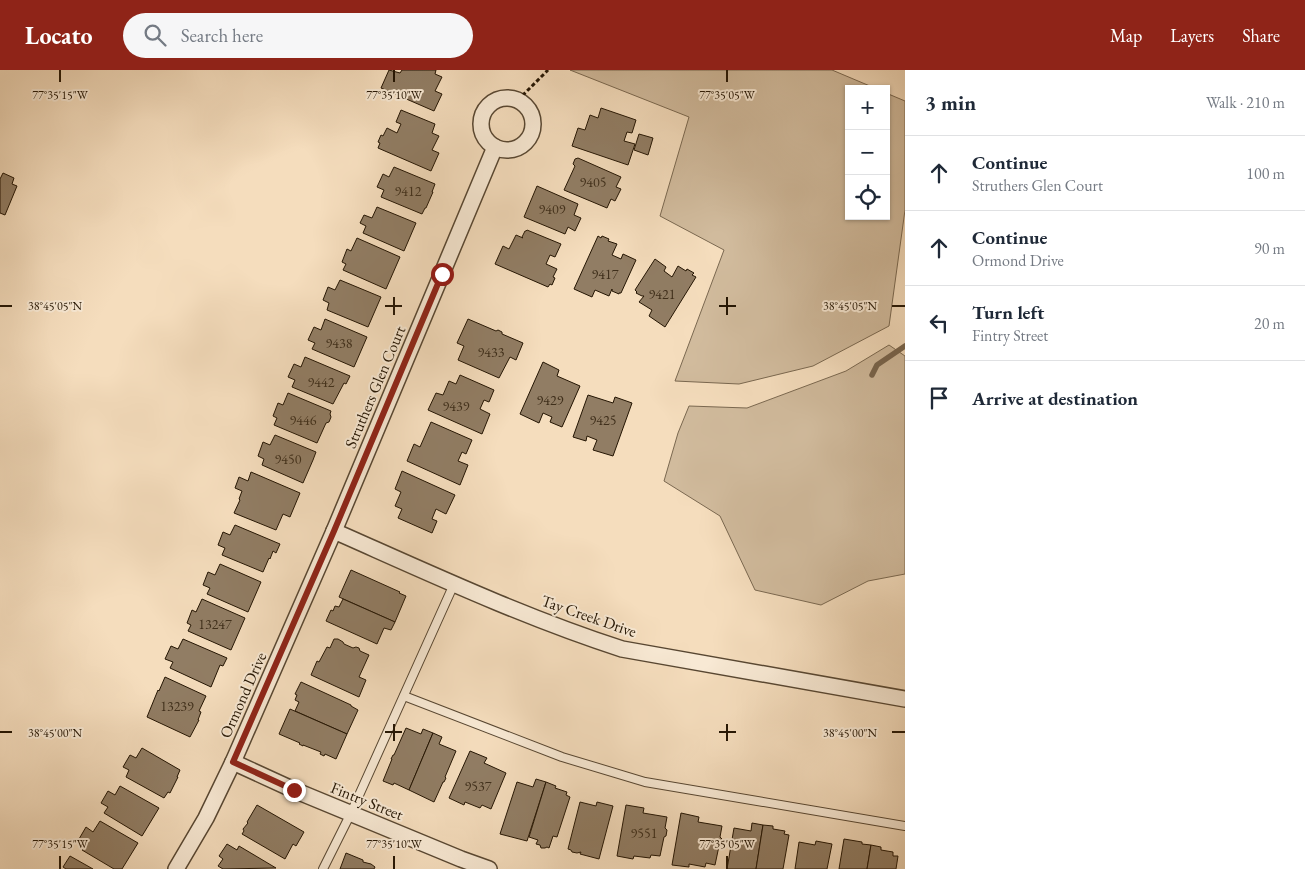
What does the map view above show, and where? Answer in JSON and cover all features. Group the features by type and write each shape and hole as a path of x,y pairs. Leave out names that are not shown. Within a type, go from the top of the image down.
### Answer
{"street":[{"path":"502,98 518,100 529,111 532,119 530,134 526,141 512,149 496,147 484,136 481,129 483,113 494,101 502,98"},
{"name":"Struthers Glen Court","path":"334,531 496,147"},
{"name":"Tay Creek Drive","path":"334,531 454,584 583,636 622,649 905,699"},
{"name":"Ormond Drive","path":"176,869 206,818 233,762 334,531"},
{"name":"Fintry Street","path":"233,762 294,790 489,869"}],"lane":[{"path":"323,869 352,814 454,584"},
{"path":"404,696 562,757 645,782 905,826"}],"path":[{"path":"518,100 548,70"}],"shaded area":[{"path":"570,70 832,70 868,85 845,85 845,220 890,220 890,95 905,101 905,210 889,326 813,366 739,384 675,381 724,250 660,216 689,117"},
{"path":"889,345 905,356 905,574 868,581 821,605 755,590 720,516 664,481 678,433 689,406 747,408 846,371"}],"building":[{"path":"389,70 400,73 402,70 436,70 435,74 442,77 435,91 442,94 434,111 381,88"},
{"path":"601,108 636,120 632,133 627,132 624,141 635,144 628,165 572,146 578,128 585,130 590,115 598,118"},
{"path":"401,110 435,124 432,133 439,136 432,150 439,153 431,171 378,148 381,135 383,136 387,128 397,133 401,124 396,122"},
{"path":"639,134 653,138 648,155 634,150"},
{"path":"578,158 621,177 616,187 621,189 615,201 611,199 607,208 564,190 575,166 573,164 575,159"},
{"path":"394,167 435,184 422,214 381,197 384,190 377,187 383,174 389,177"},
{"path":"3,173 14,178 12,184 17,186 5,215 0,213 0,179"},
{"path":"537,186 578,204 574,215 581,218 575,231 568,227 565,234 524,217"},
{"path":"377,207 416,223 404,251 363,233 366,226 360,223 364,215 372,218"},
{"path":"527,230 561,244 555,257 550,255 546,264 557,269 552,285 550,284 548,287 495,264 503,246 509,249 516,235 523,238"},
{"path":"598,236 601,238 602,236 609,239 608,241 617,244 612,255 621,259 623,254 636,260 619,294 612,291 612,289 609,296 595,290 592,297 574,289"},
{"path":"357,238 400,257 386,289 343,270 346,264 342,262 347,249 351,251"},
{"path":"655,259 666,267 664,271 672,277 678,266 694,273 692,275 696,277 665,327 649,316 652,310 639,302 644,296 636,293 635,290"},
{"path":"340,280 381,297 368,327 327,310 329,303 323,300 328,287 335,290"},
{"path":"325,319 367,337 354,367 312,349 315,343 308,340 314,327 321,330"},
{"path":"468,319 496,331 498,330 502,334 523,343 516,360 510,357 499,378 458,360 464,346 457,343"},
{"path":"305,357 350,376 333,404 292,387 295,380 288,377 294,364 301,367"},
{"path":"543,362 559,370 557,376 580,386 562,427 550,422 552,417 543,413 539,423 520,414"},
{"path":"460,375 494,390 489,402 484,400 480,409 490,414 482,434 428,410 436,393 443,395 449,381 456,384"},
{"path":"288,393 331,411 329,422 326,423 317,443 274,425 277,418 273,416 278,403 283,405"},
{"path":"588,395 613,403 615,397 632,403 613,456 593,450 597,440 587,436 586,441 573,437"},
{"path":"431,422 472,440 466,454 462,452 458,461 468,465 460,485 407,461 414,444 420,447"},
{"path":"275,435 316,452 303,483 262,465 264,459 258,456 263,442 270,445"},
{"path":"402,471 455,495 446,514 436,509 432,519 437,521 432,533 398,518 402,509 395,506 401,492 395,489"},
{"path":"251,472 300,493 290,517 283,514 276,530 234,513 242,491 235,488 239,477 248,481"},
{"path":"235,525 280,544 276,553 273,551 263,572 222,555 225,548 218,545 223,532 230,535"},
{"path":"220,564 261,582 248,612 207,594 210,588 203,585 208,572 215,575"},
{"path":"351,570 406,596 395,622 339,597"},
{"path":"202,599 245,618 231,650 188,631 191,625 187,623 192,610 196,612"},
{"path":"343,599 395,622 391,630 384,628 377,644 326,621 331,610 333,611 335,606 339,607"},
{"path":"183,639 227,658 223,666 220,665 211,687 170,668 173,662 165,659 171,646 178,649"},
{"path":"334,639 338,639 353,648 359,648 360,651 369,655 359,677 366,680 359,697 311,675 317,661 319,662 327,647 330,648"},
{"path":"165,677 206,696 199,711 201,712 199,720 190,737 147,717"},
{"path":"301,682 358,710 347,734 295,711 299,702 295,700 297,695 295,694"},
{"path":"290,709 347,734 336,759 325,754 324,756 320,754 321,752 303,746 279,734"},
{"path":"406,728 421,734 423,729 433,733 409,790 394,783 393,785 383,781"},
{"path":"433,733 442,737 439,744 456,751 446,778 434,802 409,790"},
{"path":"142,748 180,770 170,793 168,792 164,798 126,777 129,770 123,767 130,755 136,758"},
{"path":"470,751 487,758 484,763 506,773 491,809 482,805 480,808 465,802 464,805 449,798"},
{"path":"536,779 546,782 527,841 500,834 517,782 533,787"},
{"path":"546,782 556,786 555,788 567,792 566,795 570,797 557,837 553,836 549,848 541,848 540,845 536,844 538,840 529,837"},
{"path":"120,786 159,808 142,836 104,813 108,807 101,803 108,791 115,795"},
{"path":"580,802 596,806 597,802 613,806 599,859 580,854 581,852 572,852 568,849"},
{"path":"257,805 304,832 296,846 293,844 285,859 242,834"},
{"path":"626,805 644,808 643,813 667,817 666,836 664,837 660,856 651,855 650,858 634,856 633,859 617,856"},
{"path":"681,813 699,817 698,822 722,826 720,837 722,839 715,865 706,863 705,867 689,864 689,867 672,865"},
{"path":"100,821 138,843 122,869 114,869 82,850 86,844 79,839 86,827 93,832"},
{"path":"752,823 763,825 756,869 727,869 734,828 751,831"},
{"path":"763,825 773,826 773,829 785,831 784,834 789,835 783,869 756,869"},
{"path":"844,839 871,845 867,869 839,869"},
{"path":"816,841 832,844 827,869 795,869 799,842 815,845"},
{"path":"227,844 237,850 239,846 276,868 223,869 218,866 223,859 219,856"},
{"path":"871,845 881,847 881,850 893,852 893,856 898,856 896,869 867,869"},
{"path":"346,853 371,864 375,867 374,869 340,869"},
{"path":"70,856 93,869 66,869 63,867"}],"waterway":[{"path":"872,375 877,365 905,346"}],"route":[{"path":"294,790 233,762 334,531 442,274"}]}
